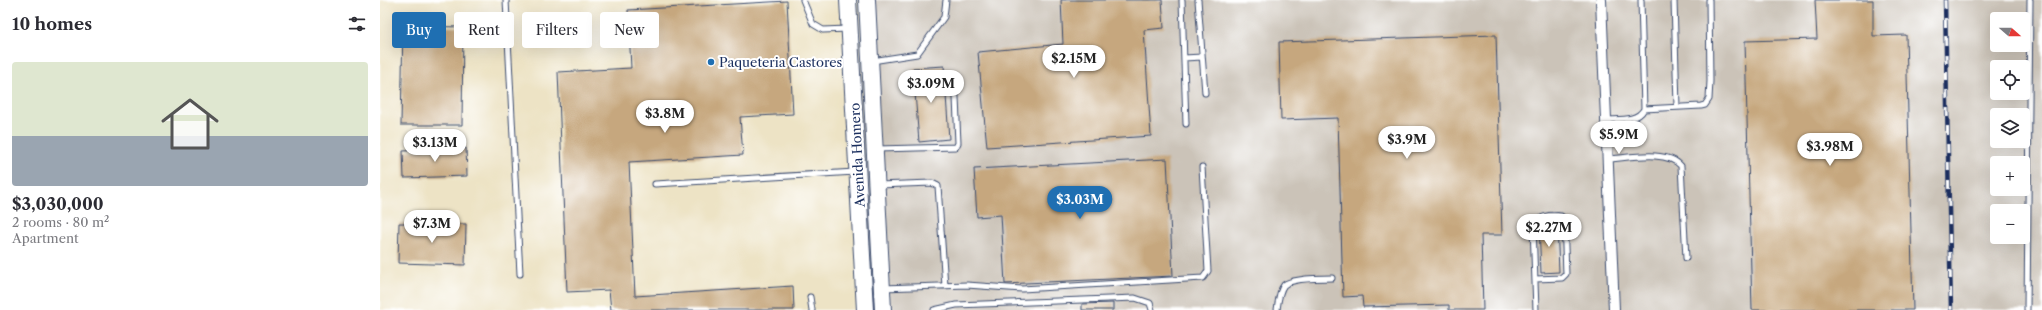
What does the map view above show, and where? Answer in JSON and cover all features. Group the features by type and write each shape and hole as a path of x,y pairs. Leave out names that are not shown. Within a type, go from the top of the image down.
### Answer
{"main road":[{"name":"Avenida Homero","path":"848,0 865,310"},
{"name":"Avenida Homero","path":"867,0 883,310"}],"street":[{"path":"1601,0 1614,310"}],"lane":[{"path":"506,0 520,274"},
{"path":"803,0 810,20 817,27 823,30 850,29"},
{"path":"870,61 917,54 944,17 946,0"},
{"path":"1182,0 1186,124"},
{"path":"1198,0 1205,93"},
{"path":"1606,120 1635,118 1641,115 1644,109 1641,0"},
{"path":"1674,0 1677,107"},
{"path":"1644,109 1701,106 1705,105 1709,99 1709,0"},
{"path":"2027,310 2030,0"},
{"path":"1184,58 1202,57"},
{"path":"875,149 956,147 958,143 955,75"},
{"path":"1608,158 1663,156 1677,161 1681,166 1686,258"},
{"path":"882,288 967,286 1022,289 1203,278 1208,271 1202,167"},
{"path":"655,184 858,172"},
{"path":"877,185 932,183 938,186 944,286"},
{"path":"1535,279 1562,278 1566,274 1564,219 1561,216 1543,216 1535,222 1533,226 1536,310"},
{"path":"1277,310 1279,296 1284,285 1293,281 1332,278"},
{"path":"810,298 812,310"},
{"path":"934,310 956,305 1135,298 1150,303 1152,310"}],"shaded area":[{"path":"871,0 2042,0 2042,310 888,310"}],"building":[{"path":"1061,0 1162,0 1164,28 1144,30 1151,136 987,147 978,52 1063,44"},
{"path":"1815,0 1873,0 1873,36 1906,35 1913,310 1752,310 1745,41 1817,39"},
{"path":"787,1 793,114 740,117 743,155 629,162 635,296 793,286 794,310 611,310 609,290 567,292 558,72 631,68 630,48 659,48 659,12 628,12 628,10"},
{"path":"446,27 454,27 454,48 463,48 462,125 401,125 403,48 446,48"},
{"path":"1496,35 1502,235 1481,235 1483,310 1449,310 1449,305 1363,307 1362,296 1343,297 1338,118 1281,120 1279,42"},
{"path":"944,66 949,139 919,142 913,68"},
{"path":"466,148 467,176 404,178 403,151"},
{"path":"1167,159 1173,276 1005,284 1001,215 977,217 974,169"},
{"path":"399,223 466,224 465,265 398,263"},
{"path":"1557,224 1559,272 1541,273 1539,225"},
{"path":"1113,303 1113,310 1082,310 1082,304"}],"railway":[{"path":"1945,0 1951,310"}],"place":[{"name":"Paqueteria Castores","path":"711,62"}]}
